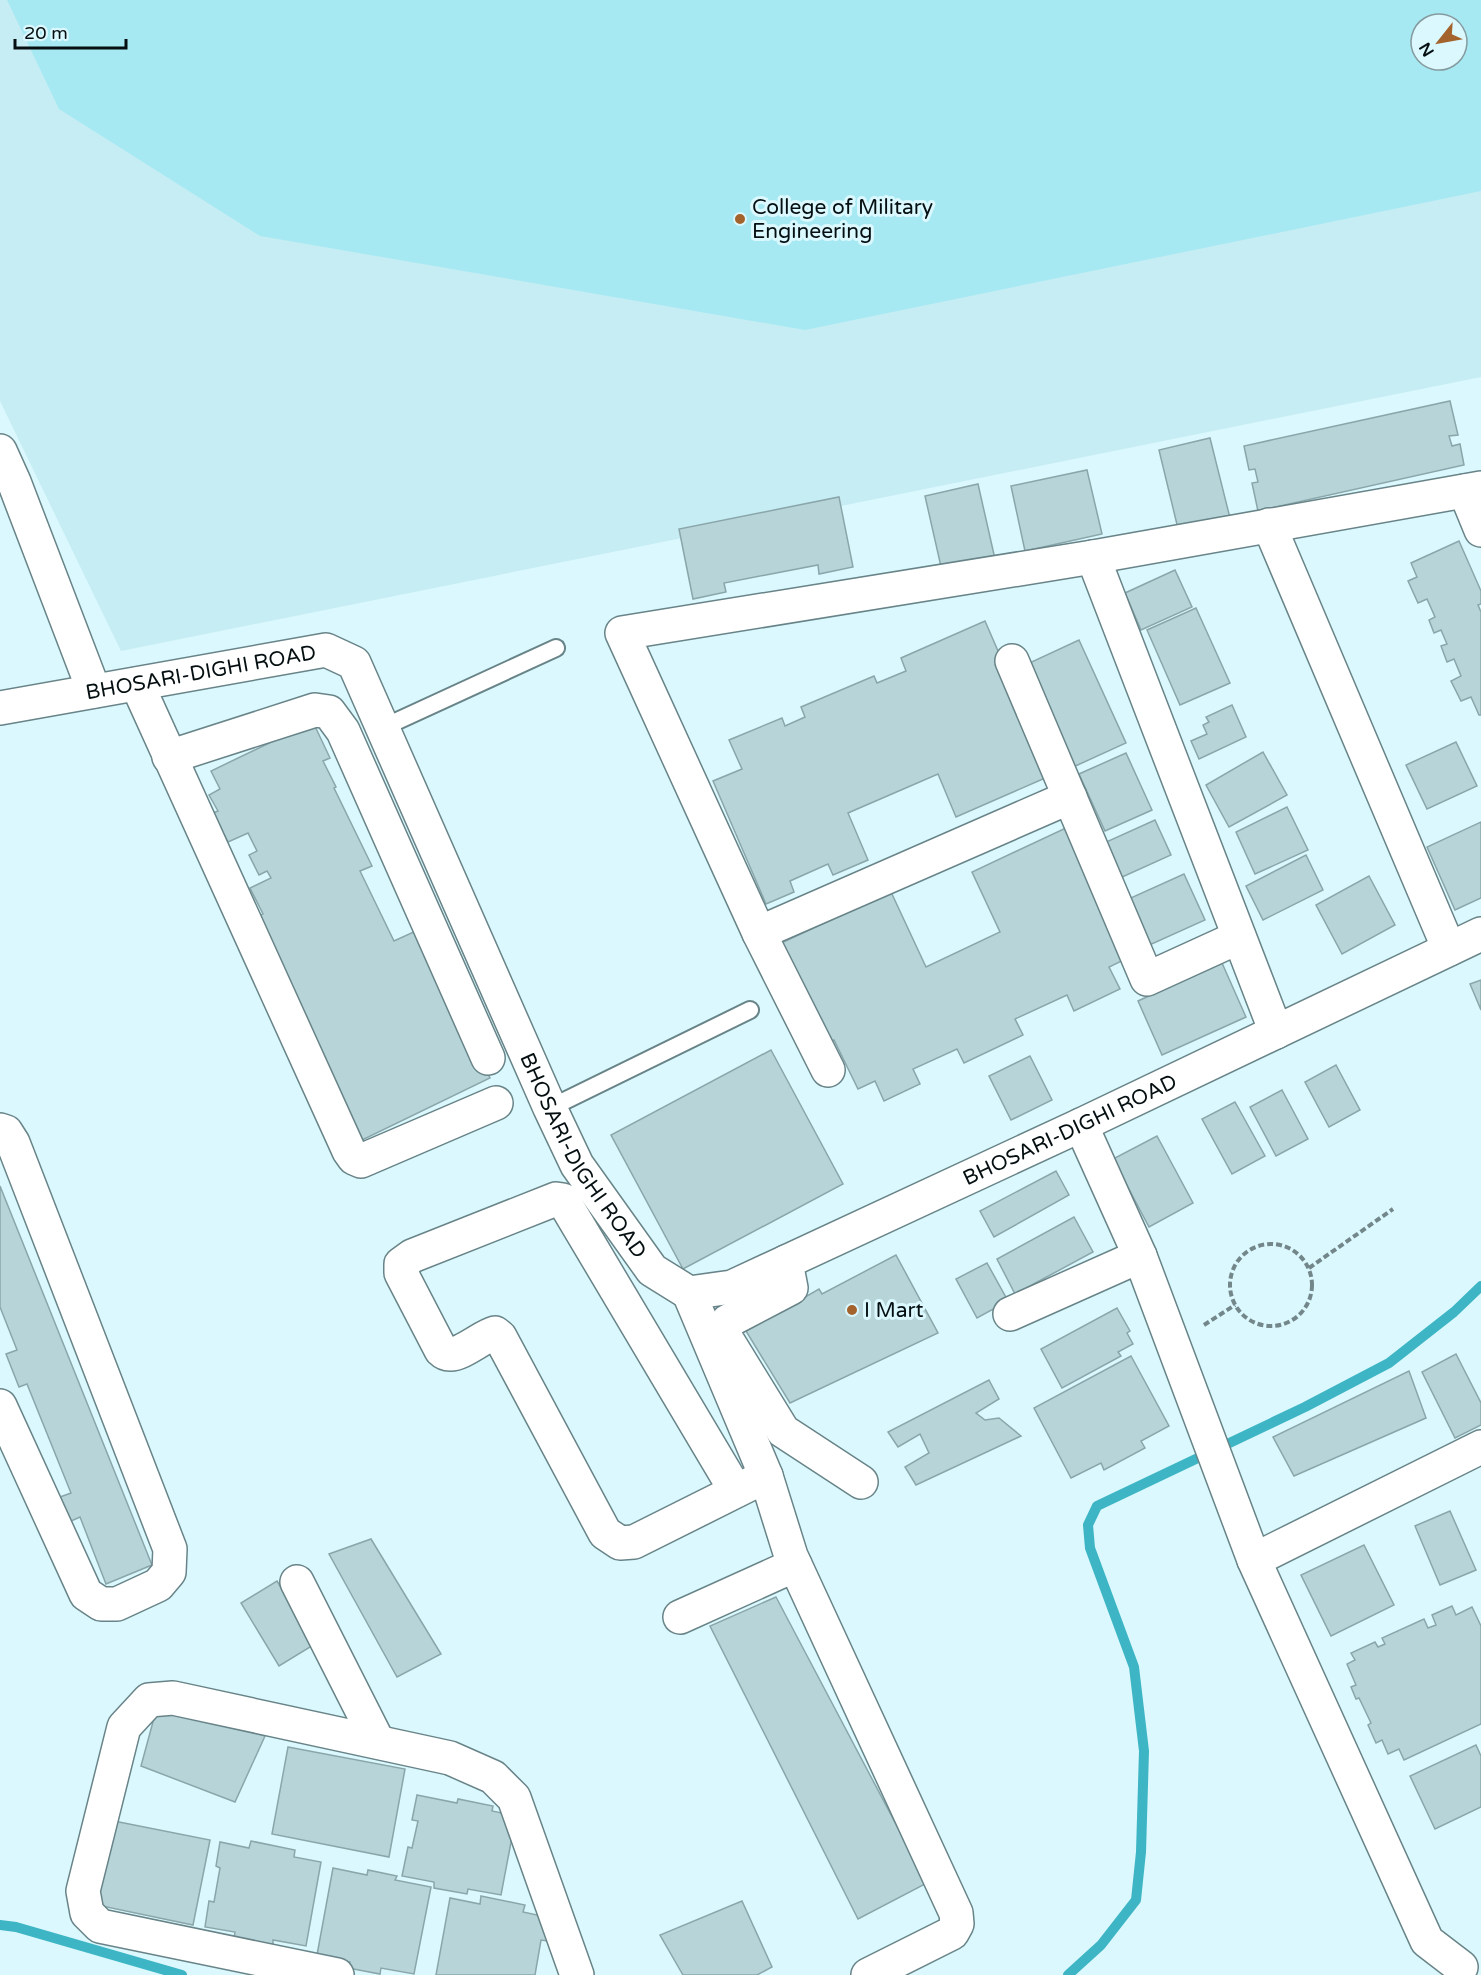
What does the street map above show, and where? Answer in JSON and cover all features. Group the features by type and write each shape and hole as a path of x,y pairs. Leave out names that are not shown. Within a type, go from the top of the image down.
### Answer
{"street":[{"path":"0,451 7,483 94,691"},
{"path":"828,1070 759,933 622,633 1093,557 1473,489 1481,530"},
{"path":"1269,525 1449,949"},
{"path":"1093,557 1276,1032"},
{"name":"BHOSARI-DIGHI ROAD","path":"0,708 326,650 354,663 577,1165 652,1270 689,1293 732,1287 1081,1125 1481,934"},
{"path":"1012,661 1147,979 1239,937"},
{"path":"137,684 354,1158 361,1161 496,1103"},
{"path":"169,757 315,710 329,712 343,731 488,1058"},
{"path":"759,933 1070,797"},
{"path":"1081,1125 1140,1256 1254,1560 1427,1941 1462,1967"},
{"path":"0,1130 6,1132 13,1143 170,1549 169,1572 158,1586 117,1604 100,1604 86,1594 0,1406"},
{"path":"735,1491 563,1200 556,1199 412,1256 401,1264 401,1273 441,1350 448,1354 456,1354 487,1335 495,1333 500,1337 605,1533 620,1544 634,1542 766,1476"},
{"path":"1010,1314 1140,1256"},
{"path":"786,1262 791,1288 728,1321 724,1335 783,1431 861,1482"},
{"path":"689,1293 766,1476 795,1565 956,1912 957,1924 952,1933 868,1975"},
{"path":"1254,1560 1481,1447"},
{"path":"680,1617 795,1565"},
{"path":"297,1582 378,1742"},
{"path":"337,1975 100,1926 87,1912 83,1891 124,1727 148,1700 173,1698 450,1758 493,1777 514,1798 577,1975"}],"lane":[{"path":"382,728 556,648"},
{"path":"550,1108 750,1010"}],"path":[{"path":"1309,1268 1393,1209"},
{"path":"1264,1244 1278,1244 1290,1248 1301,1256 1309,1268 1312,1281 1311,1295 1305,1308 1296,1318 1283,1324 1269,1326 1256,1323 1244,1316 1235,1305 1230,1279 1241,1256 1252,1248 1264,1244"}],"shaded area":[{"name":"College of Military Engineering","path":"0,0 1481,0 1481,377 121,651 0,401"},
{"path":"7,0 1481,0 1481,191 805,330 260,236 59,109"}],"building":[{"path":"1450,401 1458,435 1449,436 1452,446 1460,444 1464,465 1258,511 1252,483 1258,482 1255,469 1249,470 1244,446"},
{"path":"1210,438 1232,526 1180,537 1159,450"},
{"path":"1087,470 1102,534 1025,551 1011,486"},
{"path":"978,484 995,559 942,571 925,496"},
{"path":"839,497 853,567 819,574 818,565 724,583 726,592 693,599 679,529"},
{"path":"1459,541 1481,591 1481,604 1478,605 1481,612 1481,715 1471,697 1461,701 1451,681 1461,676 1454,659 1447,662 1441,646 1447,644 1441,630 1434,633 1429,620 1435,617 1427,599 1418,603 1408,581 1417,577 1411,563"},
{"path":"1175,570 1192,607 1141,630 1125,593"},
{"path":"1196,608 1230,683 1180,705 1147,630"},
{"path":"985,621 1052,775 956,817 938,774 848,813 868,860 833,875 828,864 790,881 794,892 766,904 713,781 742,769 729,740 782,718 785,726 805,717 801,707 874,676 877,683 906,671 901,658"},
{"path":"1079,640 1126,743 1071,768 1025,665"},
{"path":"1232,705 1246,737 1199,759 1191,741 1207,734 1203,725 1209,722 1206,717"},
{"path":"313,722 330,758 323,761 336,787 334,788 372,866 360,871 394,941 418,930 490,1078 358,1142 249,921 263,914 250,888 271,878 267,871 259,875 249,855 257,851 248,833 228,842 213,813 218,811 209,795 220,789 211,771"},
{"path":"1456,742 1477,786 1427,809 1406,765"},
{"path":"1263,752 1287,795 1229,827 1206,785"},
{"path":"1126,753 1152,810 1105,831 1079,774"},
{"path":"1287,807 1308,850 1255,874 1236,832"},
{"path":"1155,820 1171,855 1120,878 1104,843"},
{"path":"1481,822 1481,898 1455,910 1427,847"},
{"path":"1068,827 1130,957 1109,967 1120,989 1074,1011 1067,995 1015,1019 1023,1035 964,1063 957,1049 913,1069 920,1084 884,1101 875,1081 858,1089 834,1040 827,1043 779,944 891,892 926,967 1000,932 972,872"},
{"path":"1306,855 1323,890 1263,920 1246,886"},
{"path":"1184,874 1205,920 1145,947 1124,901"},
{"path":"1369,876 1395,925 1342,954 1316,905"},
{"path":"1222,963 1246,1017 1162,1055 1138,1001"},
{"path":"1481,980 1481,1010 1470,984"},
{"path":"771,1050 843,1184 683,1269 611,1135"},
{"path":"1030,1056 1052,1100 1011,1120 989,1076"},
{"path":"1336,1065 1360,1110 1329,1127 1305,1082"},
{"path":"1282,1090 1308,1139 1276,1156 1250,1107"},
{"path":"1235,1102 1265,1156 1232,1174 1202,1119"},
{"path":"1157,1136 1193,1203 1149,1227 1113,1159"},
{"path":"1056,1171 1069,1195 994,1237 980,1211"},
{"path":"0,1186 152,1565 106,1584 80,1517 69,1522 60,1497 71,1493 27,1384 19,1387 6,1354 17,1350 0,1307"},
{"path":"1074,1217 1093,1252 1015,1294 997,1259"},
{"path":"896,1255 938,1333 790,1403 746,1331 819,1289 822,1294"},
{"path":"987,1263 1008,1301 977,1318 956,1279"},
{"path":"1117,1308 1130,1331 1127,1333 1133,1344 1118,1352 1121,1356 1062,1388 1041,1349"},
{"path":"1456,1354 1481,1403 1481,1425 1455,1438 1422,1372"},
{"path":"1131,1356 1169,1426 1141,1441 1145,1448 1104,1470 1101,1463 1071,1478 1034,1408"},
{"path":"1409,1371 1426,1418 1294,1476 1273,1437"},
{"path":"989,1380 999,1399 976,1413 985,1420 999,1418 1021,1436 916,1485 905,1467 929,1453 920,1434 898,1447 888,1432"},
{"path":"1450,1511 1476,1570 1440,1585 1415,1526"},
{"path":"371,1539 441,1654 397,1677 329,1554"},
{"path":"1364,1545 1394,1605 1331,1636 1301,1575"},
{"path":"277,1581 315,1644 279,1666 241,1603"},
{"path":"776,1597 927,1883 858,1919 710,1626"},
{"path":"1452,1606 1456,1615 1472,1607 1481,1626 1481,1724 1404,1760 1399,1749 1388,1754 1382,1740 1376,1743 1368,1725 1371,1723 1351,1687 1356,1685 1347,1664 1355,1660 1351,1653 1375,1642 1378,1647 1385,1644 1382,1638 1424,1619 1428,1628 1436,1625 1432,1615"},
{"path":"157,1707 265,1736 235,1802 141,1766"},
{"path":"1476,1745 1481,1756 1481,1807 1435,1829 1410,1776"},
{"path":"288,1747 405,1769 389,1857 272,1834"},
{"path":"417,1795 457,1803 458,1799 493,1806 492,1811 516,1816 501,1895 468,1889 467,1894 434,1888 434,1882 402,1876 408,1847 412,1848 418,1821 412,1820"},
{"path":"114,1821 210,1840 193,1925 97,1905"},
{"path":"251,1841 295,1850 294,1857 321,1862 306,1946 273,1940 273,1946 234,1939 235,1932 205,1927 209,1901 214,1902 220,1868 216,1866 220,1842 249,1848"},
{"path":"333,1868 367,1875 368,1870 397,1876 395,1880 431,1887 414,1974 381,1968 380,1974 348,1968 350,1962 317,1955"},
{"path":"481,1896 525,1905 523,1912 551,1918 547,1941 541,1940 535,1975 436,1975 450,1898 480,1904"},
{"path":"742,1901 772,1967 757,1975 683,1975 660,1935"}],"waterway":[{"path":"1068,1975 1101,1945 1136,1900 1141,1852 1144,1751 1134,1667 1090,1548 1088,1525 1097,1506 1305,1407 1389,1363 1454,1312 1481,1286"},
{"path":"0,1925 16,1927 182,1975"}],"place":[{"name":"College of Military Engineering","path":"740,219"},
{"name":"I Mart","path":"852,1310"}]}
